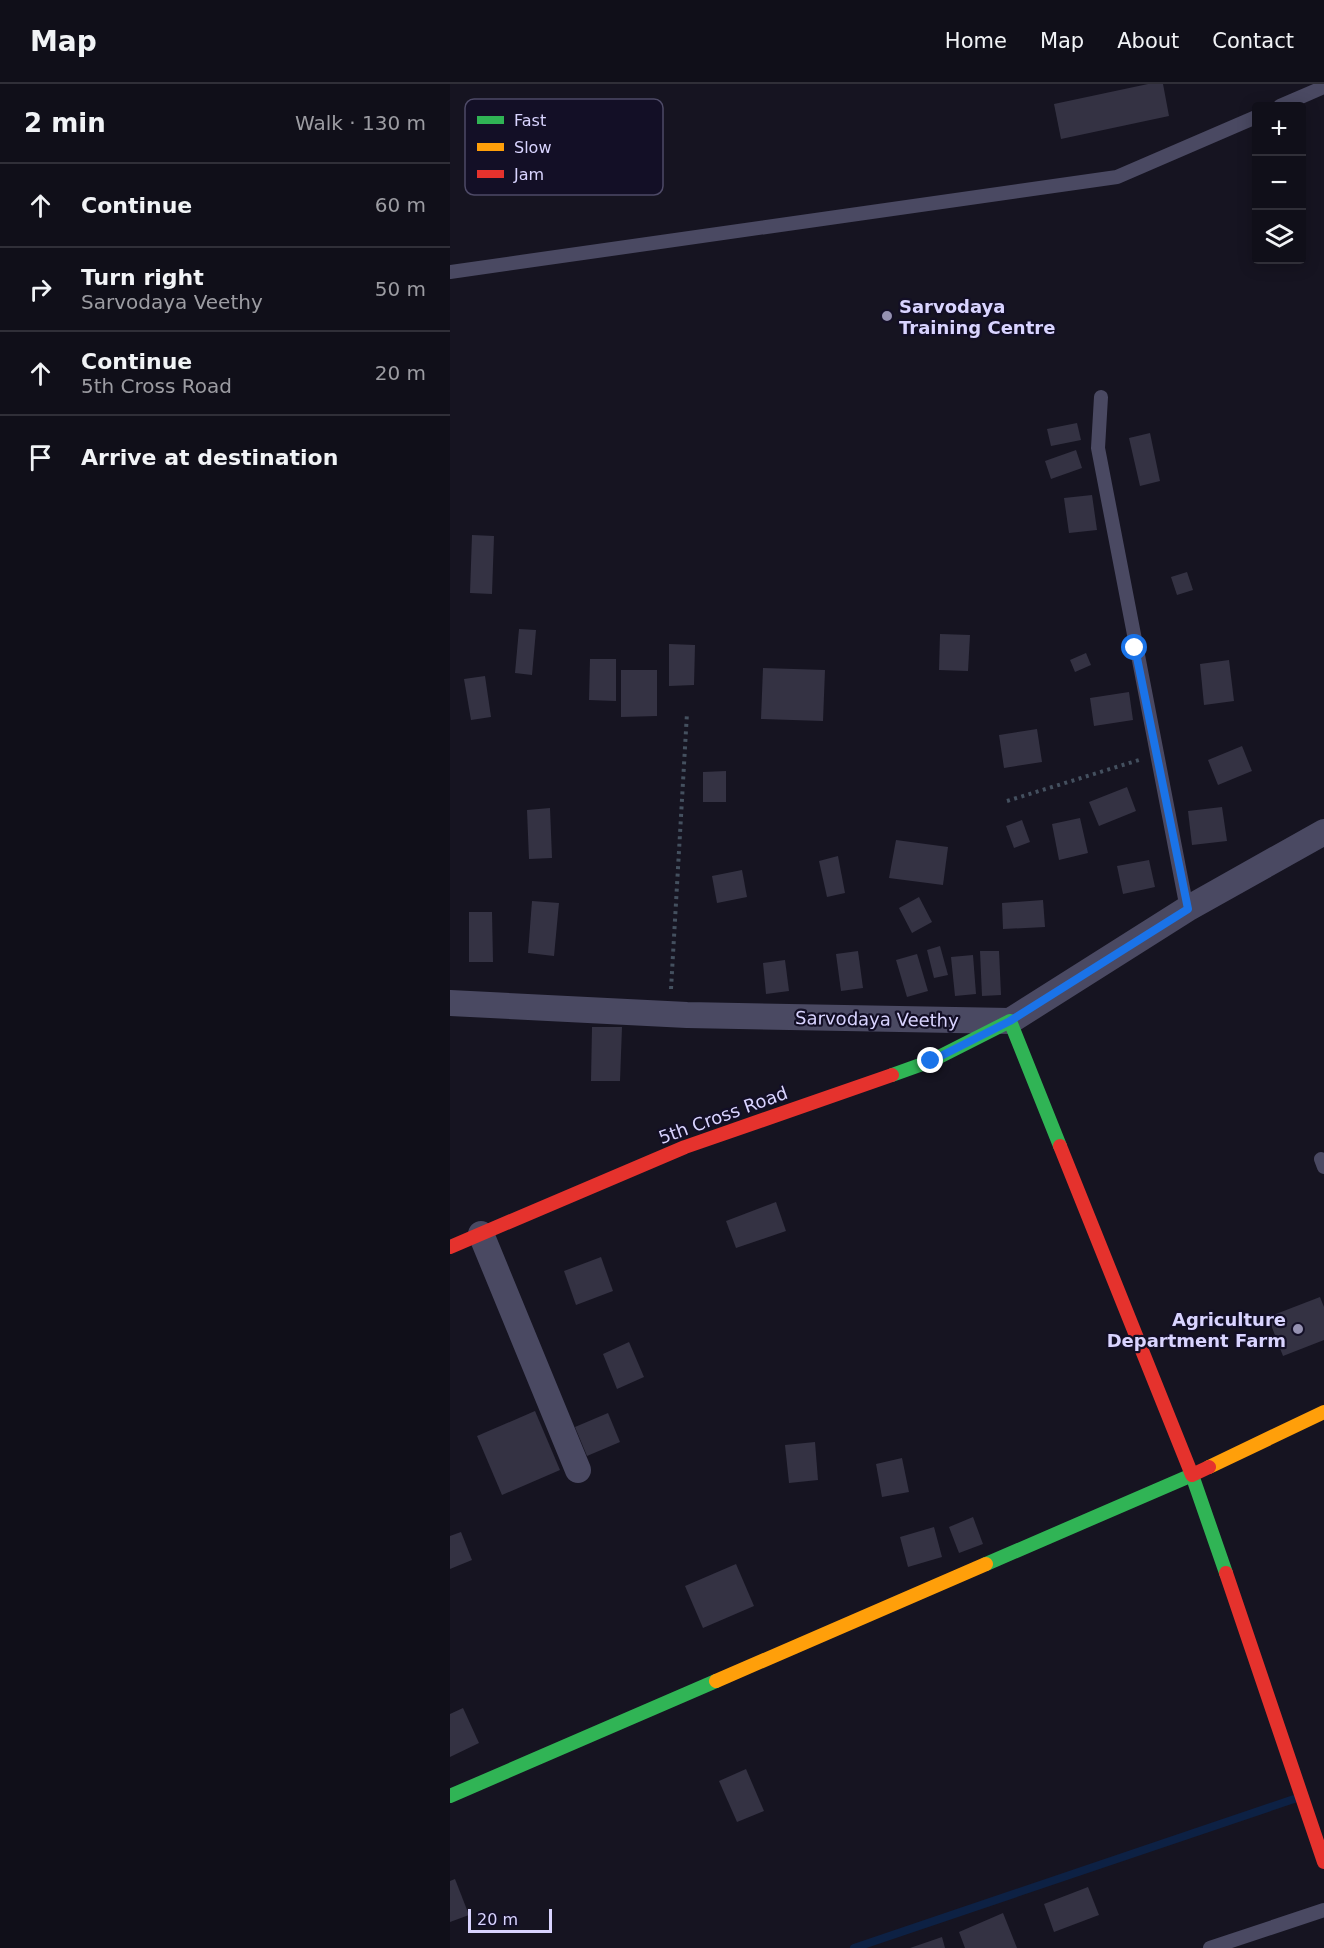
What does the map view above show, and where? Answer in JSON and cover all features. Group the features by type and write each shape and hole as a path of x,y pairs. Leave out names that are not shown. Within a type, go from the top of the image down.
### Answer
{"street":[{"path":"1324,832 1188,909 1010,1021 1192,1475 1324,1862"},
{"name":"Sarvodaya Veethy","path":"450,1003 670,1014 1010,1021"},
{"name":"5th Cross Road","path":"450,1247 685,1147 931,1061 1010,1021"},
{"path":"481,1234 578,1470"},
{"path":"450,1796 1192,1475 1324,1412"}],"lane":[{"path":"1289,102 1324,87"},
{"path":"450,272 1118,177 1252,119"},
{"path":"1101,397 1098,448 1188,909"},
{"path":"1210,1948 1324,1910"}],"path":[{"path":"670,1014 687,713"},
{"path":"1006,801 1157,755"}],"building":[{"path":"1148,84 1163,84 1169,116 1061,139 1054,104"},
{"path":"1077,423 1081,440 1051,446 1047,429"},
{"path":"1150,433 1160,481 1140,486 1129,438"},
{"path":"1076,450 1082,468 1051,479 1045,461"},
{"path":"1092,495 1097,530 1069,533 1064,498"},
{"path":"472,535 494,536 492,594 470,593"},
{"path":"1187,572 1193,590 1177,595 1171,577"},
{"path":"519,629 536,630 532,675 515,673"},
{"path":"940,634 970,635 968,671 939,670"},
{"path":"669,644 695,645 694,685 669,686"},
{"path":"1086,653 1091,665 1075,672 1070,660"},
{"path":"590,659 616,659 616,701 589,700"},
{"path":"1229,660 1234,701 1204,705 1200,664"},
{"path":"763,668 825,670 823,721 761,719"},
{"path":"621,670 657,670 657,716 621,717"},
{"path":"485,676 491,717 471,720 464,679"},
{"path":"1129,692 1133,720 1094,726 1090,698"},
{"path":"1037,729 1042,762 1004,768 999,735"},
{"path":"1242,746 1252,771 1218,785 1208,760"},
{"path":"726,771 726,802 703,802 703,772"},
{"path":"1127,787 1136,811 1099,826 1089,802"},
{"path":"1222,807 1227,841 1192,845 1188,811"},
{"path":"550,808 552,858 529,859 527,810"},
{"path":"1080,818 1088,853 1059,860 1052,824"},
{"path":"1022,820 1030,842 1014,848 1006,826"},
{"path":"896,840 948,847 943,885 889,878"},
{"path":"838,856 845,893 827,897 819,861"},
{"path":"1149,860 1155,887 1123,894 1117,866"},
{"path":"742,870 747,897 717,903 712,876"},
{"path":"919,897 932,922 912,933 899,908"},
{"path":"1043,900 1045,927 1003,929 1002,903"},
{"path":"532,901 559,903 554,956 528,953"},
{"path":"469,912 492,912 493,962 469,962"},
{"path":"940,946 948,975 934,978 927,950"},
{"path":"858,951 863,988 841,991 836,954"},
{"path":"980,951 999,951 1001,995 982,996"},
{"path":"917,954 928,991 907,997 896,960"},
{"path":"973,955 976,994 955,996 951,957"},
{"path":"785,960 789,991 766,994 763,963"},
{"path":"592,1027 622,1027 620,1081 591,1081"},
{"path":"776,1202 786,1231 736,1248 726,1221"},
{"path":"601,1257 613,1291 576,1305 564,1271"},
{"name":"Agriculture Department Farm","path":"1320,1297 1324,1307 1324,1340 1283,1356 1268,1317"},
{"path":"629,1342 644,1377 617,1389 603,1354"},
{"path":"535,1411 560,1470 502,1495 477,1436"},
{"path":"608,1413 620,1442 587,1456 575,1427"},
{"path":"815,1442 818,1480 789,1483 785,1445"},
{"path":"902,1458 909,1492 882,1497 876,1464"},
{"path":"973,1517 983,1544 959,1553 949,1527"},
{"path":"934,1527 942,1557 908,1567 900,1537"},
{"path":"461,1532 472,1560 450,1569 450,1536"},
{"path":"736,1564 754,1606 703,1628 685,1586"},
{"path":"463,1708 479,1743 450,1757 450,1714"},
{"path":"746,1769 764,1811 737,1822 719,1781"},
{"path":"455,1879 469,1915 450,1922 450,1881"},
{"path":"1088,1887 1099,1915 1054,1932 1044,1904"},
{"path":"1003,1913 1017,1948 965,1948 959,1932"},
{"path":"942,1937 945,1948 910,1948"}],"waterway":[{"path":"854,1948 1294,1799"}],"traffic: fast":[{"path":"892,1075 931,1061 1010,1021 1060,1146"},
{"path":"986,1564 1192,1475 1226,1573"},
{"path":"450,1796 716,1681"}],"traffic: slow":[{"path":"1209,1467 1324,1412"},
{"path":"716,1681 986,1564"}],"traffic: jam":[{"path":"450,1247 685,1147 892,1075"},
{"path":"1060,1146 1192,1475 1209,1467"},
{"path":"1226,1573 1324,1862"}],"place":[{"name":"Sarvodaya Training Centre","path":"887,316"},
{"name":"Agriculture Department Farm","path":"1298,1329"}],"route":[{"path":"931,1061 1010,1021 1188,909 1135,648"}]}
